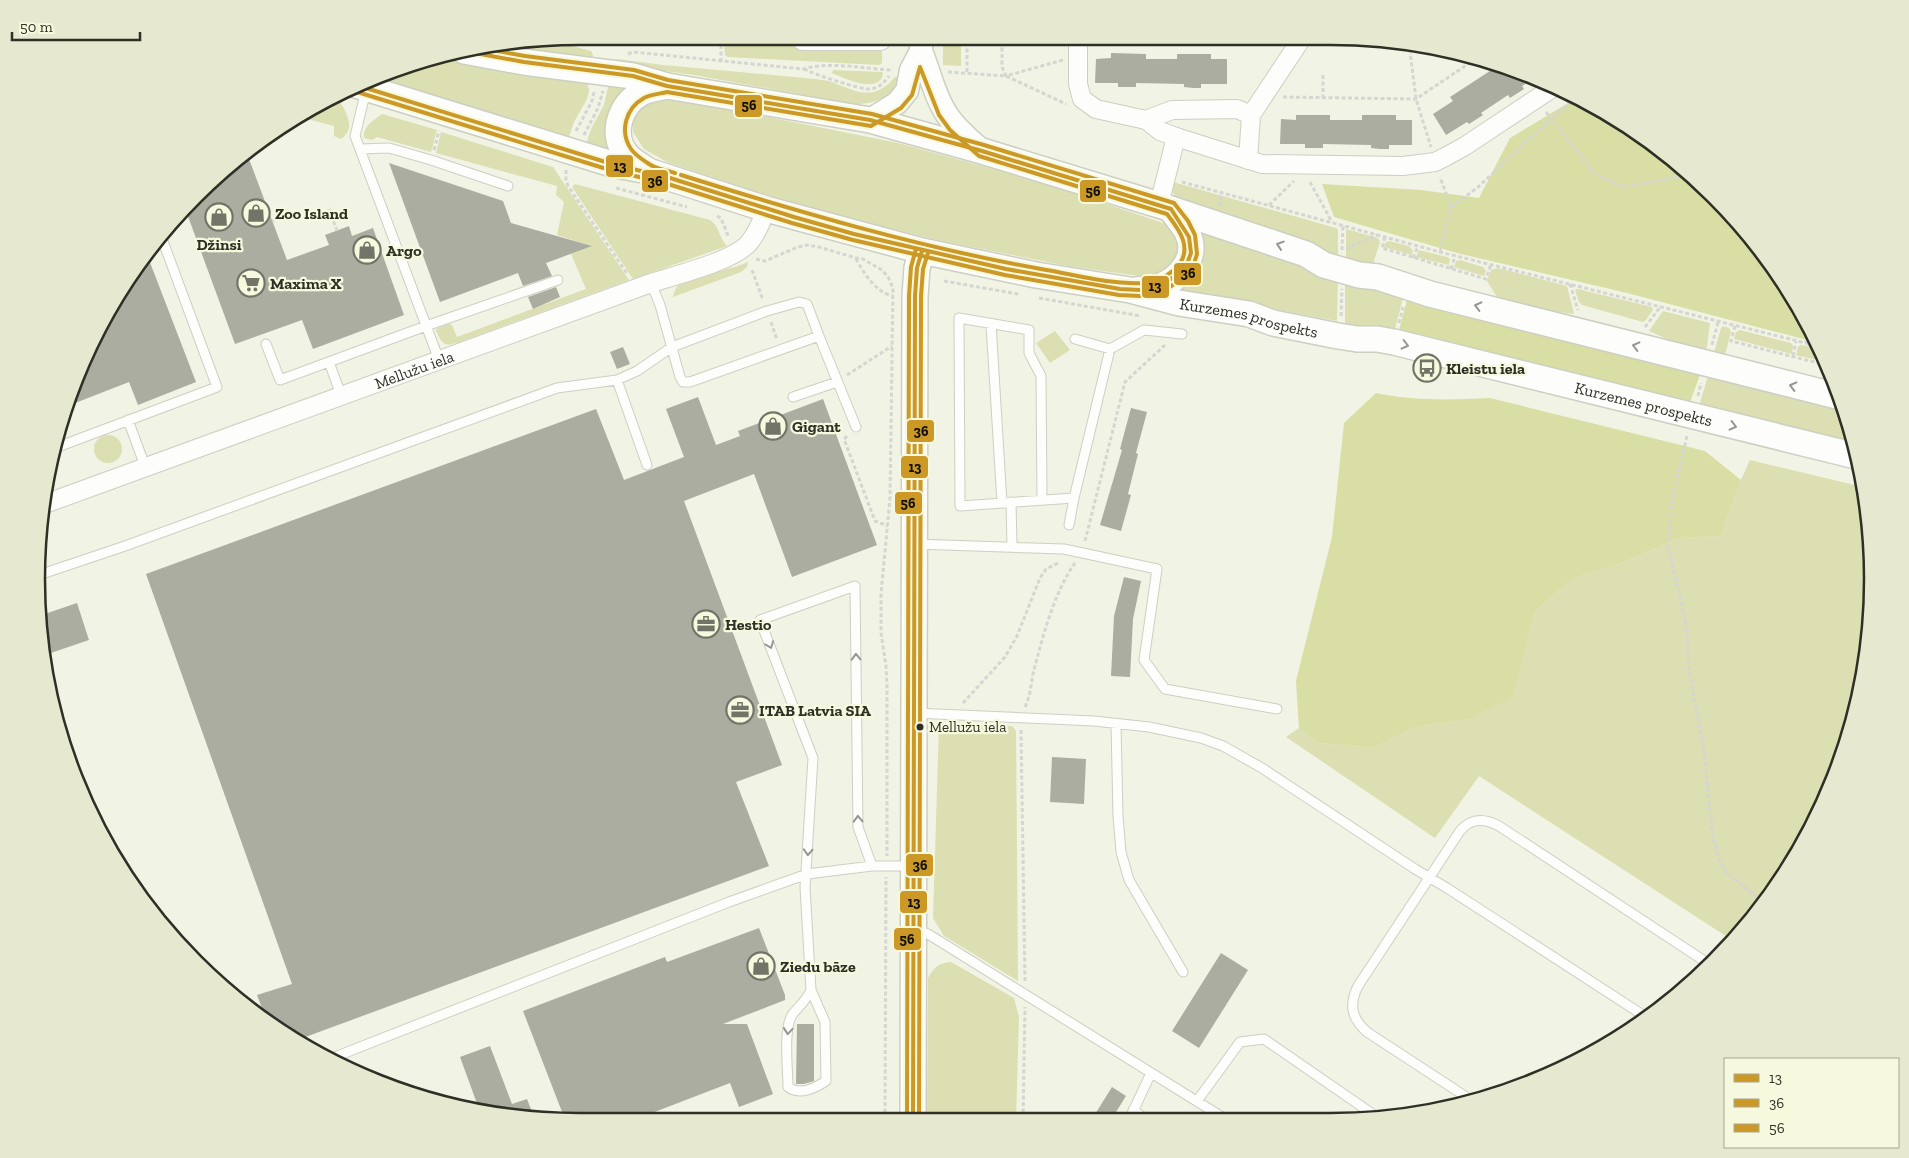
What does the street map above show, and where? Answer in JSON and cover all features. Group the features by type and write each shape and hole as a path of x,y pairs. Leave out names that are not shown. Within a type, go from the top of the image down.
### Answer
{"main road":[{"path":"481,54 524,62 633,76 668,86 870,120 982,151 1165,207 1306,254 1324,265 1359,275 1378,277 1430,294 1831,394"},
{"path":"648,171 626,155 618,134 620,116 628,103 642,92 668,86"},
{"name":"Kurzemes prospekts","path":"368,89 612,164 648,171 766,209 922,251 1036,275 1130,290 1179,303 1249,314 1282,325 1357,340 1377,338 1849,454"},
{"path":"1130,290 1157,287 1178,277 1188,264 1191,252 1187,231 1165,207"},
{"path":"913,1113 915,296 917,268 922,251"}],"street":[{"path":"1248,160 1251,115 1297,45"},
{"path":"870,120 897,103 907,90 911,70 921,46"},
{"path":"921,46 935,91 944,111 955,126 982,151"},
{"path":"1078,48 1078,84 1082,99 1096,109 1146,120 1160,131 1176,137 1248,160 1272,165 1403,166 1434,162 1465,146 1547,92"},
{"path":"1146,120 1172,110 1237,109 1251,115"},
{"path":"1165,207 1166,178 1176,137"},
{"name":"Mellužu iela","path":"51,501 651,283 734,255 749,243 755,235 766,209"}],"lane":[{"path":"360,92 355,136 439,360"},
{"path":"360,149 389,148 508,186"},
{"path":"62,445 216,387 164,244"},
{"path":"266,344 280,380 558,280"},
{"path":"651,283 660,305 683,382 690,382 819,336"},
{"path":"45,573 125,546 557,388 617,380 637,370 672,347 767,311 799,302 807,304 856,427"},
{"path":"1042,500 1041,376 1029,353 1029,330 959,318 960,506 1074,498"},
{"path":"991,324 1002,503"},
{"path":"1075,339 1110,349 1144,330 1182,334"},
{"path":"1069,525 1110,349"},
{"path":"329,362 341,395"},
{"path":"617,380 647,465"},
{"path":"792,397 837,382"},
{"path":"128,420 145,466"},
{"path":"1011,502 1012,546"},
{"path":"915,544 1064,549 1157,568 1144,660 1165,689 1276,709"},
{"path":"811,990 805,1001 792,1016 788,1027 788,1087 793,1090 814,1090 826,1080 825,1022 811,990 805,887 813,758 760,620 855,586 858,827 872,866"},
{"path":"914,713 1116,724 1178,732 1223,746 1262,768 1640,1013"},
{"path":"1116,724 1118,816 1121,852 1129,880 1183,972"},
{"path":"1465,1096 1367,1032 1358,1023 1353,1013 1352,1000 1358,986 1464,827 1474,821 1485,820 1499,826 1704,961"},
{"path":"338,1055 729,902 806,874 872,866 914,866"},
{"path":"914,929 936,939 1216,1113"},
{"path":"1197,1100 1240,1042 1264,1039 1369,1112"},
{"path":"1132,1113 1151,1073"},
{"path":"1133,1110 1138,1113"}],"path":[{"path":"721,45 721,62"},
{"path":"967,45 967,72"},
{"path":"1002,45 1002,66 1006,76"},
{"path":"1006,76 1078,48"},
{"path":"1410,51 1416,99 1434,162 1451,207 1440,252"},
{"path":"633,52 721,62 803,68 820,66 899,70"},
{"path":"1262,97 1416,99 1469,63"},
{"path":"803,68 812,74 865,89 872,89 883,84 889,77 891,70"},
{"path":"942,71 1006,76 1068,105 1082,99"},
{"path":"1323,75 1323,98"},
{"path":"583,141 601,98 604,82"},
{"path":"575,134 592,101 594,88"},
{"path":"1536,99 1595,174 1624,187 1680,176"},
{"path":"1451,207 1476,188 1570,102"},
{"path":"431,160 440,128"},
{"path":"1269,205 1296,180 1301,166"},
{"path":"1301,166 1332,222"},
{"path":"566,168 568,186 631,280 651,283"},
{"path":"1166,178 1455,256 1809,344"},
{"path":"613,187 687,207"},
{"path":"329,209 337,231"},
{"path":"272,220 288,215"},
{"path":"715,215 721,218 728,237 733,241"},
{"path":"1342,258 1343,226"},
{"path":"1342,251 1377,235"},
{"path":"1385,237 1382,248 1486,279 1491,264"},
{"path":"753,257 765,261 798,247 807,245 819,247 863,259 882,270 893,288 888,526 881,594 881,633 887,684 885,1113"},
{"path":"1414,258 1418,246"},
{"path":"1451,269 1455,256"},
{"path":"856,258 864,272 880,290 892,296"},
{"path":"944,281 1023,295"},
{"path":"1341,324 1342,284"},
{"path":"1570,284 1577,310 1585,312"},
{"path":"1394,342 1408,287"},
{"path":"1032,297 1144,317"},
{"path":"1637,325 1646,327 1661,306"},
{"path":"1734,326 1731,341 1818,363"},
{"path":"1025,980 1021,718 1028,702 1033,673 1054,604 1065,577 1082,553 1125,382 1162,347 1182,334"},
{"path":"1793,356 1796,341"},
{"path":"837,382 892,346"},
{"path":"856,427 844,439 875,521 888,526"},
{"path":"1687,434 1672,501 1668,544 1687,629 1689,669 1704,752 1713,838 1719,859 1726,873 1758,898"},
{"path":"959,714 963,703 1005,657 1017,636 1040,578 1046,569 1082,553"},
{"path":"1023,1113 1025,1010"}],"green space":[{"path":"570,45 591,51 593,55 592,61 516,49"},
{"path":"724,45 882,46 882,63 879,65 728,57 725,55"},
{"path":"943,45 961,45 961,66 943,65"},
{"path":"458,59 587,80 589,91 587,99 574,122 568,139 383,83 407,73"},
{"path":"617,59 822,80 866,93 880,89 895,77 899,77 892,90 882,98 869,103 854,104 694,75 611,64"},
{"path":"833,70 882,72 883,74 880,80 868,84 844,78 832,73"},
{"path":"609,83 628,84 613,152 586,145 591,129 604,105"},
{"path":"659,99 729,109 898,143 1041,182 1166,224 1173,231 1177,239 1179,258 1164,274 1146,277 1068,266 937,240 751,190 667,162 644,149 633,132 634,120 643,107"},
{"path":"339,102 341,103 348,117 348,131 341,139 334,136 334,126 308,119"},
{"path":"1570,102 1627,135 1655,155 1708,201 1731,227 1774,282 1807,340 1627,293 1457,253 1334,217 1322,184 1421,190 1479,198 1510,138"},
{"path":"382,114 437,130 431,152 377,137 372,140 364,138 367,127"},
{"path":"441,132 553,167 629,280 462,341 449,345 444,343 436,331 437,328 449,324 452,325 457,337 586,289 571,254 591,246 557,235 564,202 556,195 557,186 436,153"},
{"path":"1173,182 1336,228 1338,230 1338,256 1178,198 1171,191"},
{"path":"575,184 710,220 727,246 633,279 572,187"},
{"path":"1198,229 1338,274 1337,321 1179,291 1190,281 1196,271"},
{"path":"1346,229 1378,238 1380,242 1373,264 1346,258"},
{"path":"1389,241 1409,246 1413,250 1412,255 1384,247 1385,243"},
{"path":"1419,250 1447,257 1450,259 1449,265 1416,257"},
{"path":"1460,260 1483,267 1486,271 1484,276 1454,267 1456,261"},
{"path":"748,262 747,267 741,272 673,297 677,286 686,280"},
{"path":"1498,268 1567,286 1574,314 1518,307 1500,302 1487,281 1491,270"},
{"path":"1345,276 1404,294 1394,333 1345,323"},
{"path":"1578,289 1652,307 1653,310 1643,322 1582,305 1575,290"},
{"path":"1408,296 1701,372 1689,405 1398,334"},
{"path":"1663,311 1710,323 1706,354 1692,350 1649,331"},
{"path":"1723,326 1729,328 1731,332 1724,359 1713,356"},
{"path":"1740,330 1791,343 1793,346 1792,354 1734,339 1736,332"},
{"path":"1055,331 1070,350 1050,363 1036,343"},
{"path":"1801,345 1811,347 1816,360 1796,355 1798,347"},
{"path":"1708,376 1836,406 1847,444 1699,406"},
{"path":"1376,393 1418,399 1490,398 1705,451 1741,480 1721,536 1679,538 1624,562 1572,579 1535,611 1512,698 1470,719 1416,727 1373,748 1319,743 1299,728 1296,681 1332,537 1344,423"},
{"path":"108,435 118,439 122,449 118,459 108,463 98,459 94,449 98,439"},
{"path":"1750,460 1856,485 1863,544 1863,614 1854,683 1846,717 1836,751 1823,783 1809,815 1774,876 1754,904 1726,936 1479,776 1435,838 1286,737 1299,728 1319,743 1373,748 1416,727 1470,719 1511,698 1535,611 1572,579 1624,562 1679,538 1721,536"},
{"path":"939,725 1012,726 1016,731 1018,981 944,936 933,918"},
{"path":"951,962 1014,998 1019,1017 1016,1113 927,1113 928,978 937,966"}],"building":[{"path":"1111,53 1146,54 1146,59 1177,59 1177,54 1211,54 1211,59 1227,59 1227,84 1201,84 1201,88 1193,88 1184,87 1184,84 1136,83 1136,87 1118,87 1118,83 1095,83 1096,59 1111,58"},
{"path":"1492,70 1527,83 1522,86 1524,89 1510,98 1508,95 1481,113 1483,115 1446,135 1433,114 1453,101 1450,97"},
{"path":"1296,115 1330,115 1330,120 1362,120 1362,115 1396,115 1396,120 1412,120 1412,145 1389,145 1389,149 1380,149 1371,148 1371,145 1323,144 1323,148 1305,148 1305,144 1280,144 1281,119 1296,120"},
{"path":"249,159 287,260 329,245 325,235 349,226 352,236 373,228 404,315 313,349 302,320 235,344 188,216 201,201"},
{"path":"389,163 503,201 511,223 592,246 546,263 552,276 523,286 518,273 440,302"},
{"path":"150,261 196,382 138,405 129,382 75,403 100,343 135,282"},
{"path":"556,287 560,297 533,309 528,297"},
{"path":"623,347 630,364 617,369 610,352"},
{"path":"698,397 716,445 740,436 738,431 823,399 877,545 792,577 754,474 684,501 782,765 736,782 769,866 305,1037 262,1009 257,995 292,984 146,574 596,409 624,480 684,457 666,409"},
{"path":"1131,408 1147,412 1128,494 1131,495 1121,531 1100,525 1122,450 1120,449"},
{"path":"1124,577 1141,581 1133,619 1130,677 1111,676 1114,616"},
{"path":"77,603 89,640 51,653 46,614"},
{"path":"1052,757 1086,759 1084,804 1050,802"},
{"path":"759,928 785,995 785,1000 723,1024 747,1024 773,1094 739,1107 730,1083 652,1113 562,1113 523,1011 665,957 667,962"},
{"path":"1221,953 1248,970 1199,1048 1172,1031"},
{"path":"797,1024 814,1024 814,1081 804,1084 796,1084"},
{"path":"490,1046 512,1104 527,1099 532,1111 477,1103 460,1057"},
{"path":"1112,1087 1126,1096 1115,1113 1096,1113"}],"transit line":[{"name":"36","path":"360,93 610,170 668,184 792,223 853,240 1005,275 1119,295 1140,296 1165,290 1185,277 1193,267 1197,254 1195,235 1188,221 1174,203 984,145 872,114 668,80 634,70 499,51"},
{"name":"13","path":"368,89 612,164 670,178 854,234 1006,269 1120,289 1140,290 1162,285 1181,272 1187,264 1191,253 1189,237 1171,209 982,151 870,120 667,86 633,76 524,62 481,54"},
{"name":"56","path":"675,173 649,164 639,157 627,142 625,135 626,120 638,102 647,97 667,92 871,126 901,108 912,95 920,67 939,115 950,130 979,156 1167,214 1183,240 1183,257 1173,271 1150,282 1104,281 995,260 904,239 814,215 681,175"},
{"name":"56","path":"907,1113 909,296 911,267 916,249"},
{"name":"13","path":"913,1113 915,296 917,268 922,251"},
{"name":"36","path":"919,1113 921,296 923,269 928,253"}],"place":[{"name":"Zoo Island","path":"256,213"},
{"name":"Džinsi","path":"219,217"},
{"name":"Argo","path":"367,250"},
{"name":"Maxima X","path":"251,283"},
{"name":"Kleistu iela","path":"1427,368"},
{"name":"Gigant","path":"773,426"},
{"name":"Hestio","path":"706,624"},
{"name":"ITAB Latvia SIA","path":"740,710"},
{"name":"Mellužu iela","path":"920,727"},
{"name":"Ziedu bāze","path":"761,966"}]}
